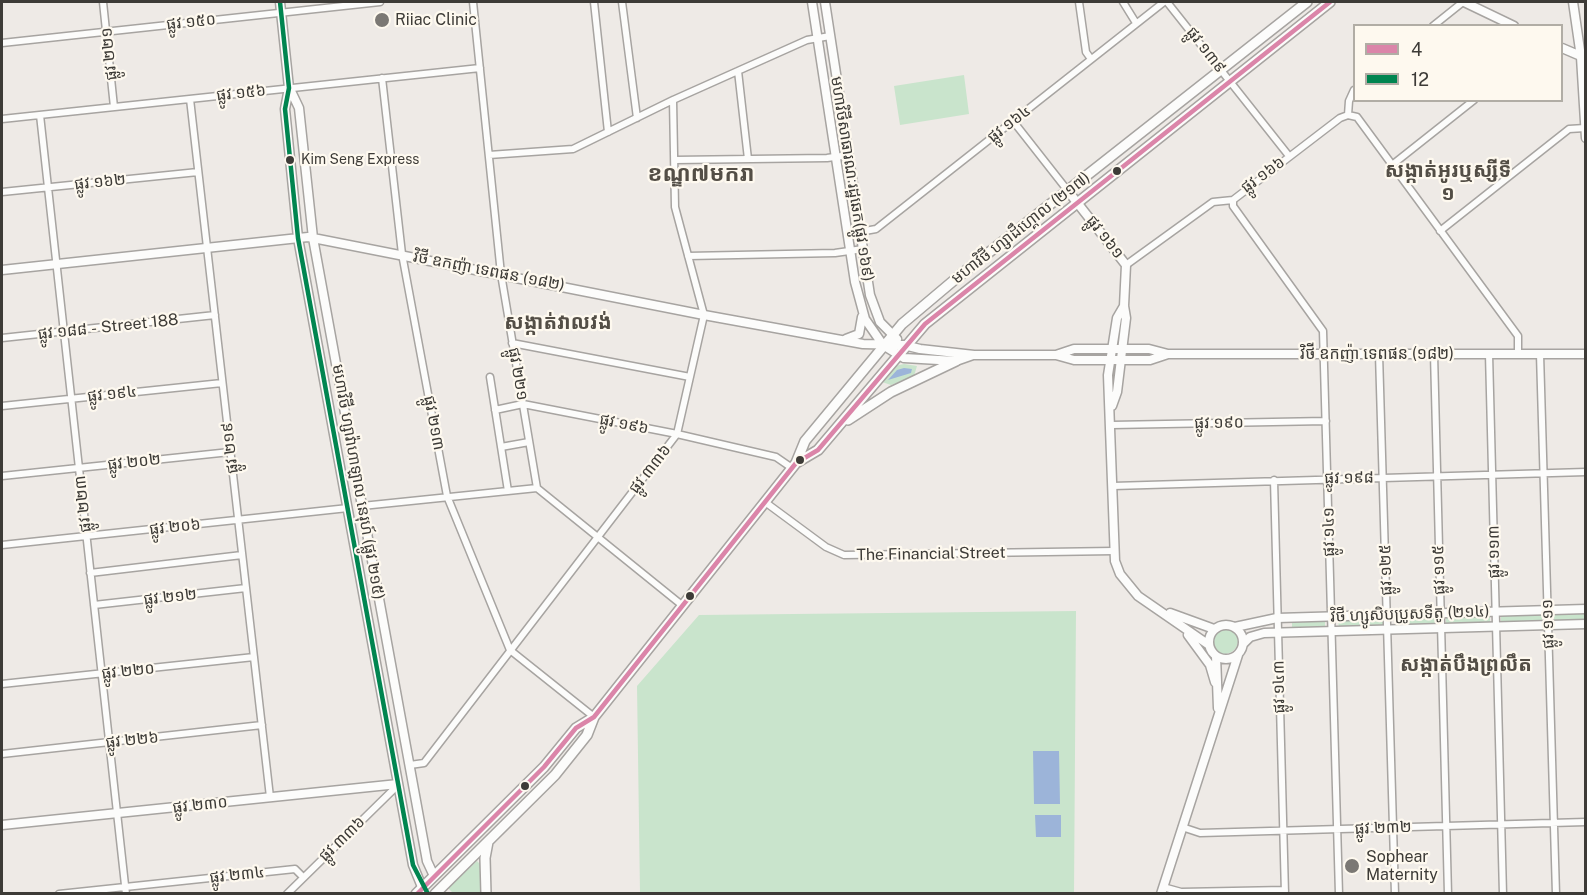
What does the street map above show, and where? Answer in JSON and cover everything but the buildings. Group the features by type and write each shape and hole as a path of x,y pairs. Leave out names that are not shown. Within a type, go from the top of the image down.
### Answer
{"main road":[{"name":"មហាវិថី ហ្សាដឹហ្គោល (២១៧)","path":"441,891 555,775 587,735 594,717 794,466 805,441 892,336 959,276 1307,2"},
{"name":"មហាវិថី ហ្សាដឹហ្គោល (២១៧)","path":"794,466 818,450 904,345 925,324 1330,2"},
{"path":"959,276 969,288"},
{"path":"836,428 891,392 956,362"},
{"name":"មហាវិថី ហ្សាដឹហ្គោល (២១៧)","path":"422,891 434,876 544,766 576,728 594,717"},
{"path":"486,894 485,858 488,841"},
{"path":"434,876 441,891"}],"street":[{"name":"ផ្លូវ ២២១","path":"103,2 114,107"},
{"name":"មហាវិថី ហ្សាវ៉ាហាឡាល នេរុហ៍ (ផ្លូវ ២១៥)","path":"280,2 289,88 285,109 298,238 413,865 422,891"},
{"name":"ផ្លូវ ១៥០","path":"2,44 380,2"},
{"name":"ផ្លូវ ២២១","path":"473,2 501,274 537,488"},
{"path":"594,2 608,132"},
{"path":"622,2 637,118"},
{"name":"មហាវិថីសាធារណៈរដ្ឋឆេក(ផ្លូវ ១៦៩)","path":"812,2 850,251 861,307 870,327 884,345"},
{"name":"មហាវិថីសាធារណៈរដ្ឋឆេក(ផ្លូវ ១៦៩)","path":"825,2 872,303 880,322 892,336 904,345"},
{"path":"1079,2 1086,52 1091,59"},
{"path":"1123,2 1136,23"},
{"name":"ផ្លូវ ១៦៤","path":"848,234 876,229 1136,23 1166,2"},
{"name":"ផ្លូវ ១៣៩","path":"1166,2 1289,156"},
{"path":"1436,24 1464,2 1510,24"},
{"path":"1573,2 1583,57 1586,138"},
{"path":"489,155 573,149 673,100 807,40 830,36"},
{"path":"1563,48 1583,57"},
{"name":"ផ្លូវ ១៥៦","path":"2,119 480,68"},
{"path":"738,71 748,159"},
{"name":"ផ្លូវ ២១៣","path":"382,78 402,254 447,496 510,650 594,717"},
{"name":"មហាវិថី ហ្សាវ៉ាហាឡាល នេរុហ៍ (ផ្លូវ ២១៥)","path":"289,88 299,108 313,238 427,861 434,876"},
{"path":"1353,92 1349,101 1348,115 1357,117 1518,336 1518,354"},
{"name":"ផ្លូវ ២១៩","path":"189,99 270,797"},
{"name":"ផ្លូវ ៣៣៦","path":"410,765 424,763 677,434 704,315 675,207 673,100"},
{"path":"1392,165 1471,102"},
{"name":"ផ្លូវ ២២៣","path":"40,115 125,890"},
{"name":"ផ្លូវ ១៦៦","path":"1126,265 1213,202 1233,200 1340,118 1348,115"},
{"name":"ផ្លូវ ១៦១","path":"1013,121 1126,265 1124,306 1126,318 1108,392 1112,408 1114,551 1120,574 1138,596 1162,610 1209,645"},
{"path":"1440,231 1569,129 1585,128"},
{"path":"675,160 849,155"},
{"name":"ផ្លូវ ១៦២","path":"2,192 198,172"},
{"name":"ផ្លូវ ១៤១","path":"1233,200 1233,206 1323,331 1339,894"},
{"name":"វិថី ឧកញ៉ា ទេពផន (១៨២)","path":"2,270 313,238 832,339 974,354 1056,355 1074,360 1150,360 1168,354"},
{"path":"688,256 835,253 863,249"},
{"path":"832,339 847,339 859,334 863,324 861,307"},
{"name":"ផ្លូវ ១៨៨ - Street 188","path":"2,338 215,315"},
{"path":"512,343 690,376"},
{"path":"884,345 897,355"},
{"name":"វិថី ឧកញ៉ា ទេពផន (១៨២)","path":"1056,355 1074,349 1149,349 1168,354 1586,354"},
{"name":"វិថី ឧកញ៉ា ទេពផន (១៨២)","path":"897,355 919,361 956,362 974,354"},
{"name":"ផ្លូវ ១២៥","path":"1379,354 1395,894"},
{"name":"ផ្លូវ ១១៥","path":"1434,354 1448,894"},
{"name":"ផ្លូវ ១១៣","path":"1489,354 1503,894"},
{"name":"ផ្លូវ ១១១","path":"1540,354 1556,894"},
{"path":"490,377 508,491"},
{"name":"ផ្លូវ ១៩៤","path":"2,406 222,383"},
{"path":"495,410 523,404"},
{"name":"ផ្លូវ ១៩៦","path":"523,404 677,434 776,457 794,466"},
{"name":"ផ្លូវ ១៩០","path":"1112,425 1326,421"},
{"path":"501,447 529,442"},
{"name":"ផ្លូវ ២០២","path":"2,476 230,452"},
{"name":"ផ្លូវ ១៩៨","path":"1113,486 1586,472"},
{"name":"ផ្លូវ ១៤៣","path":"1274,480 1285,892"},
{"path":"362,506 537,488 683,606"},
{"name":"The Financial Street","path":"765,502 826,547 844,555 1114,551"},
{"name":"ផ្លូវ ២០៦","path":"2,545 348,508"},
{"path":"90,573 242,555"},
{"name":"ផ្លូវ ២១២","path":"94,605 246,588"},
{"name":"វិថី ហ្សូសិបប្រូសទីតូ (២១៤)","path":"1235,627 1277,618 1586,609"},
{"name":"ផ្លូវ ១៦១","path":"1162,610 1214,629"},
{"path":"1176,621 1200,648 1210,665 1215,682"},
{"path":"1218,711 1215,682 1216,656 1209,645 1209,635 1214,629 1226,624 1235,627 1241,633 1243,644"},
{"path":"1285,892 1162,890 1218,711 1243,644 1257,634 1586,624"},
{"path":"1216,656 1227,659 1238,655"},
{"name":"ផ្លូវ ២២០","path":"2,684 254,657"},
{"name":"ផ្លូវ ២២៦","path":"2,754 262,725"},
{"name":"ផ្លូវ ៣៣៦","path":"287,894 398,784"},
{"name":"ផ្លូវ ២៣០","path":"2,825 398,784"},
{"name":"ផ្លូវ ២៣២","path":"1182,827 1200,833 1586,822"},
{"name":"ផ្លូវ ២៣៤","path":"60,894 125,890 295,869 303,878"}],"green space":[{"path":"964,75 969,114 900,125 894,86"},
{"path":"904,364 917,366 914,376 891,385 882,382 887,372 895,366"},
{"path":"1076,611 1074,893 640,893 637,686 699,615"},
{"path":"1585,614 1585,619 1554,621 1554,615"},
{"path":"1542,615 1542,621 1501,622 1501,616"},
{"path":"1490,616 1490,623 1446,625 1446,617"},
{"path":"1436,617 1437,624 1396,625 1396,618"},
{"path":"1384,619 1385,626 1339,628 1338,620"},
{"path":"1325,621 1325,628 1292,629 1292,622"},
{"path":"1224,626 1234,630 1238,640 1234,650 1224,654 1214,650 1210,640 1214,630"},
{"path":"477,861 480,864 481,893 453,893 448,888"}],"water":[{"path":"912,369 911,373 888,380 897,370"},
{"path":"1033,751 1059,751 1060,804 1034,804"},
{"path":"1035,815 1061,815 1061,837 1036,837"}],"transit line":[{"name":"12","path":"280,2 289,88 285,109 298,238 413,865 428,894"},
{"name":"4","path":"417,894 544,767 576,728 594,717 796,463 818,450 925,324 1330,2"}],"place":[{"name":"Riiac Clinic","path":"382,20"},
{"name":"Kim Seng Express","path":"290,160"},
{"name":"Sophear Maternity","path":"1352,866"}],"district":[{"name":"ខណ្ឌ៧មករា","path":"701,174"},
{"name":"សង្កាត់អូរឬស្សីទី ១","path":"1448,182"},
{"name":"សង្កាត់វាលវង់","path":"558,323"},
{"name":"សង្កាត់បឹងព្រលឹត","path":"1466,665"}]}
